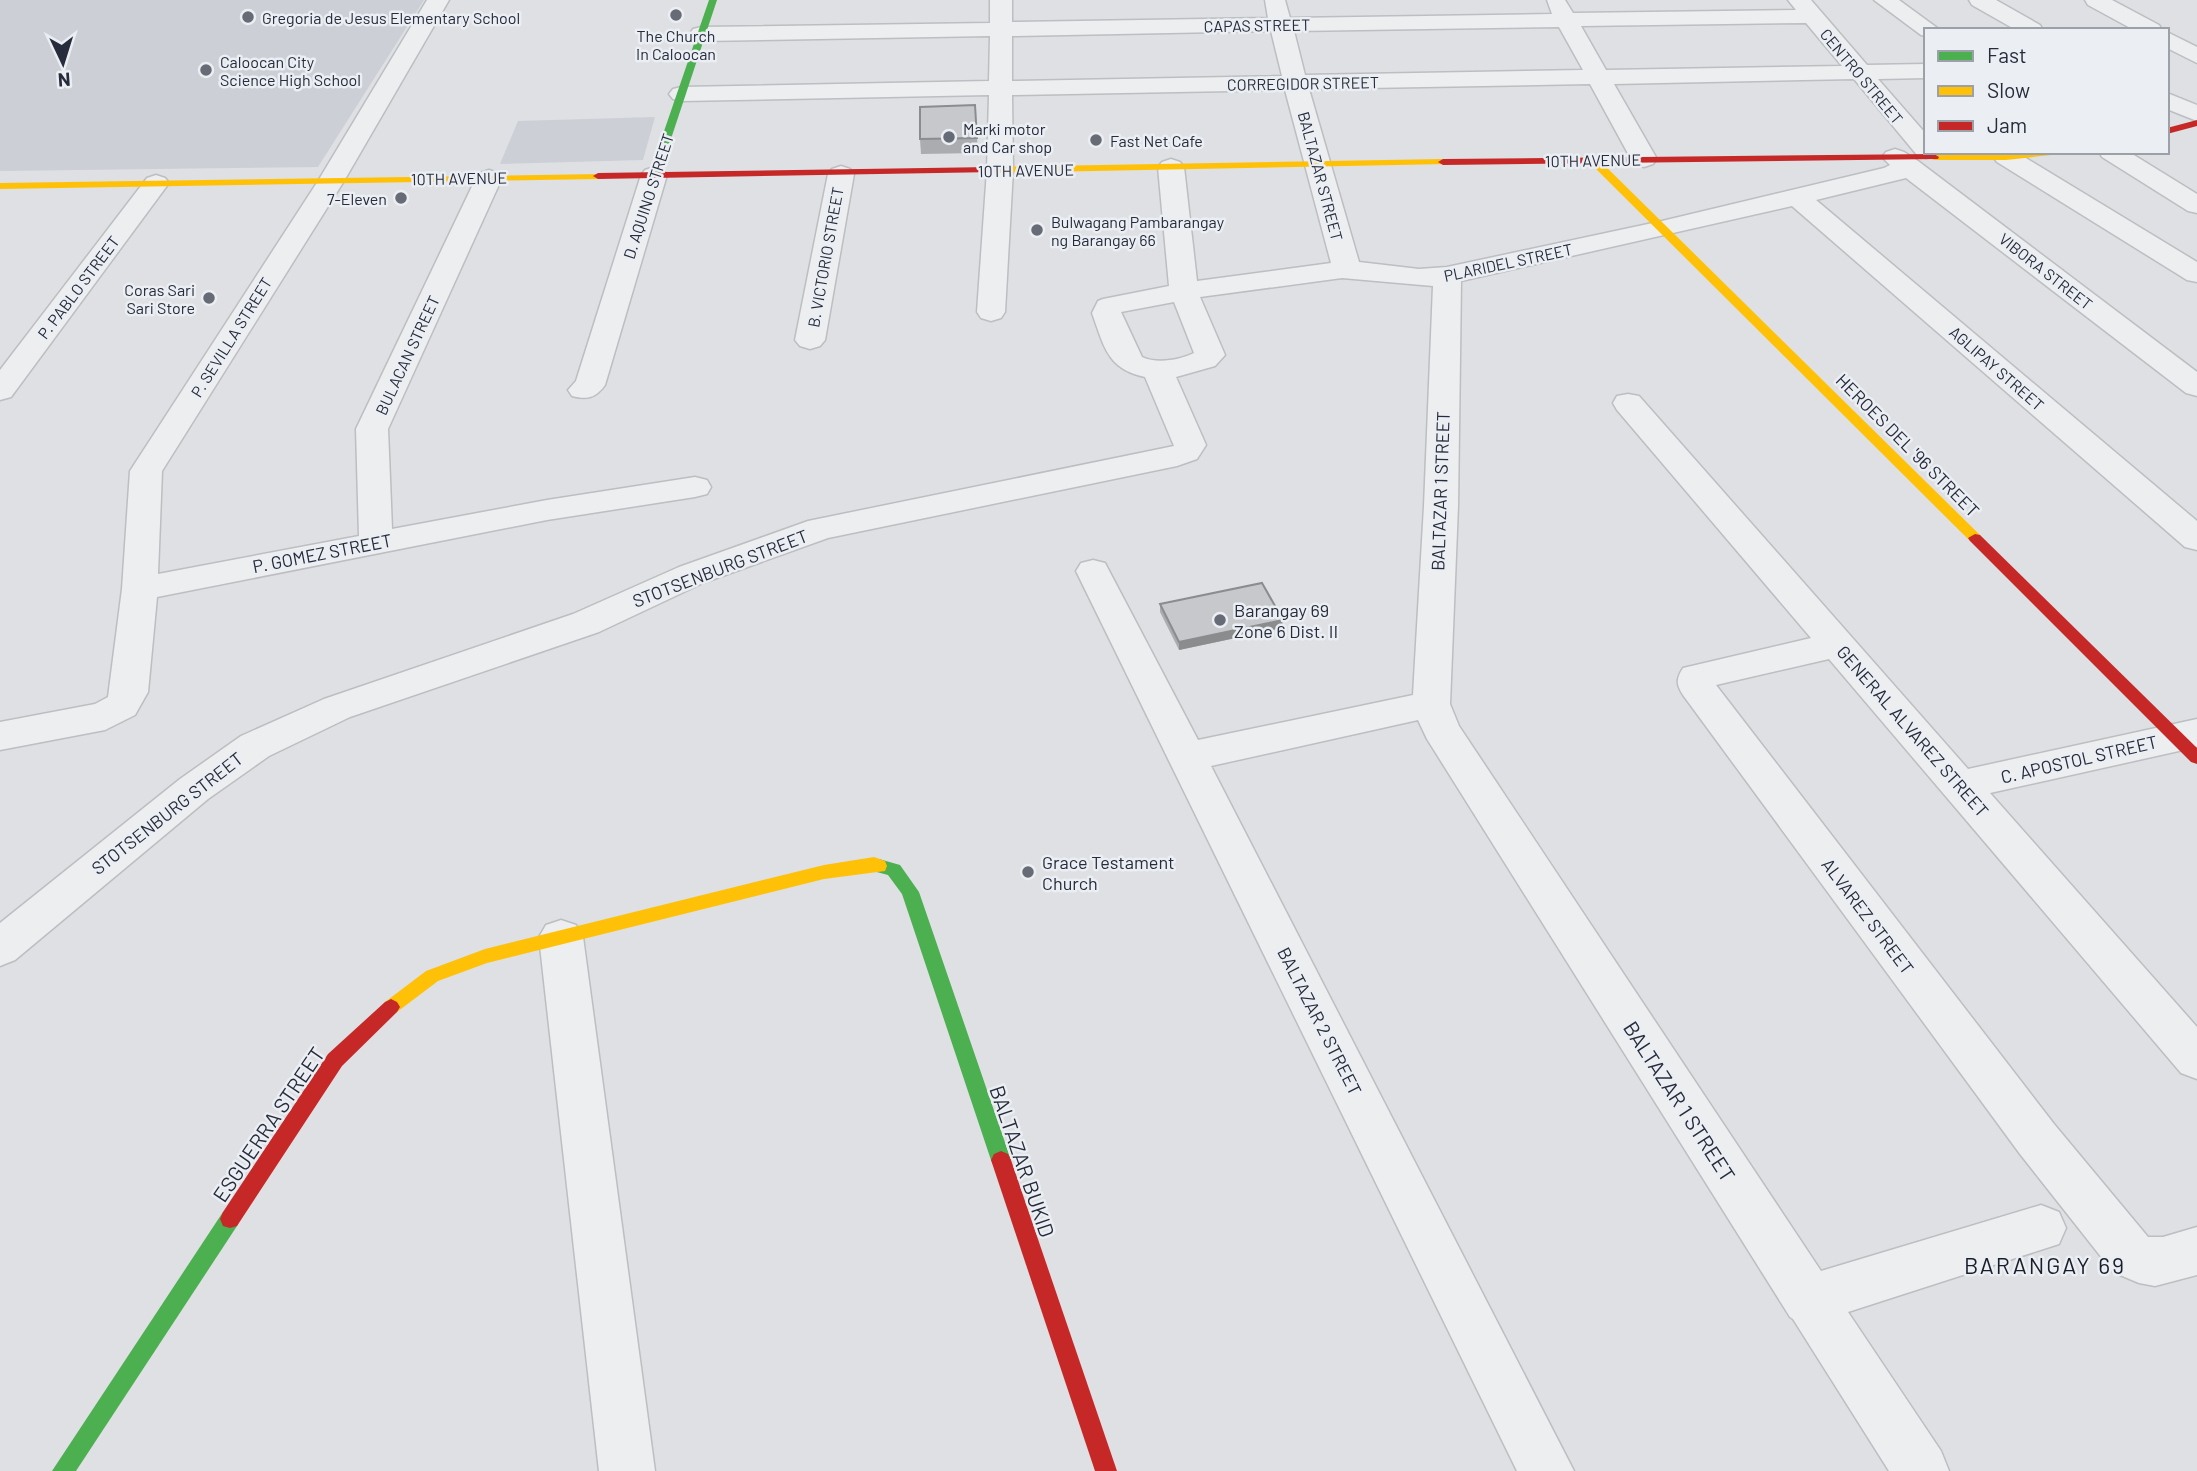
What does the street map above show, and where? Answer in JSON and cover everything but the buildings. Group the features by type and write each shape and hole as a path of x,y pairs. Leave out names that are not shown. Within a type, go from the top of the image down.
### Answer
{"street":[{"name":"P. SEVILLA STREET","path":"0,736 105,716 122,706 129,692 140,589 146,471 331,181 438,0"},
{"name":"D. AQUINO STREET","path":"583,390 590,385 653,175 713,0"},
{"path":"991,312 1000,170 1001,0"},
{"name":"BALTAZAR STREET","path":"1275,0 1316,165 1347,269"},
{"path":"1885,0 1925,28"},
{"path":"1980,0 2029,28"},
{"path":"2096,0 2147,28"},
{"name":"CAPAS STREET","path":"702,33 1281,24 1560,10 1805,8"},
{"name":"CENTRO STREET","path":"1805,8 1857,72 1918,156"},
{"path":"1560,10 1644,159"},
{"path":"2169,40 2197,56"},
{"name":"CORREGIDOR STREET","path":"681,94 1924,71"},
{"path":"2169,101 2197,114"},
{"path":"2169,130 2197,123"},
{"name":"10TH AVENUE","path":"0,186 1644,159 2006,157 2033,154"},
{"path":"2114,154 2197,205"},
{"name":"PLARIDEL STREET","path":"1157,369 1138,367 1128,362 1105,309 1293,273 1347,269 1447,278 1464,271 1662,229 1892,174 1918,156"},
{"name":"VIBORA STREET","path":"1918,156 2197,387"},
{"path":"2006,157 2197,274"},
{"name":"HEROES DEL '96 STREET","path":"1593,160 2190,742"},
{"path":"1157,369 1198,364 1210,355 1184,292 1171,167"},
{"name":"B. VICTORIO STREET","path":"810,340 841,174"},
{"name":"BULACAN STREET","path":"376,542 372,429 489,178"},
{"name":"P. PABLO STREET","path":"0,391 156,184"},
{"name":"AGLIPAY STREET","path":"1797,197 2197,539"},
{"name":"BALTAZAR 1 STREET","path":"1447,278 1436,717 1808,1300 1921,1471"},
{"name":"STOTSENBURG STREET","path":"0,947 194,789 244,753 337,708 586,623 691,575 820,529 1056,482 1186,452 1190,445 1157,369"},
{"name":"GENERAL ALVAREZ STREET","path":"1628,403 2197,1059"},
{"name":"P. GOMEZ STREET","path":"140,589 547,510 695,487"},
{"name":"BALTAZAR 2 STREET","path":"1093,571 1546,1471"},
{"name":"ALVAREZ STREET","path":"1837,645 1696,677 1696,686 2037,1139 2131,1255 2141,1262 2153,1264 2197,1251"},
{"path":"1187,757 1436,717"},
{"name":"C. APOSTOL STREET","path":"1960,785 2190,742"},
{"name":"ESGUERRA STREET","path":"63,1471 335,1060 382,1013 432,976 485,956 824,872 874,864 894,870"},
{"name":"BALTAZAR BUKID","path":"894,870 910,892 1106,1471"},
{"path":"561,937 627,1471"},
{"path":"1808,1300 2041,1228"}],"shaded area":[{"name":"Caloocan City Science High School","path":"0,0 424,0 318,167 0,171"},
{"path":"655,117 643,160 500,164 518,121"}],"traffic: fast":[{"path":"654,175 713,0"},
{"path":"879,866 894,870 910,892 1001,1160"},
{"path":"63,1471 230,1219"}],"traffic: slow":[{"path":"1934,157 2006,157 2033,154"},
{"path":"1593,160 1975,538"},
{"path":"992,170 1443,162"},
{"path":"0,186 598,176"},
{"path":"391,1007 432,976 485,956 824,872 874,864 879,866"}],"traffic: jam":[{"path":"2169,130 2197,123"},
{"path":"1443,162 1934,157"},
{"path":"598,176 992,170"},
{"path":"1975,538 2197,758"},
{"path":"230,1219 335,1060 391,1007"},
{"path":"1001,1160 1106,1471"}],"place":[{"name":"The Church In Caloocan","path":"676,15"},
{"name":"Gregoria de Jesus Elementary School","path":"248,17"},
{"name":"Caloocan City Science High School","path":"206,70"},
{"name":"Marki motor and Car shop","path":"949,137"},
{"name":"Fast Net Cafe","path":"1096,140"},
{"name":"7-Eleven","path":"401,198"},
{"name":"Bulwagang Pambarangay ng Barangay 66","path":"1037,230"},
{"name":"Coras Sari Sari Store","path":"209,298"},
{"name":"Barangay 69 Zone 6 Dist. II","path":"1220,620"},
{"name":"Grace Testament Church","path":"1028,872"}],"district":[{"name":"BARANGAY 69","path":"2045,1265"}]}
